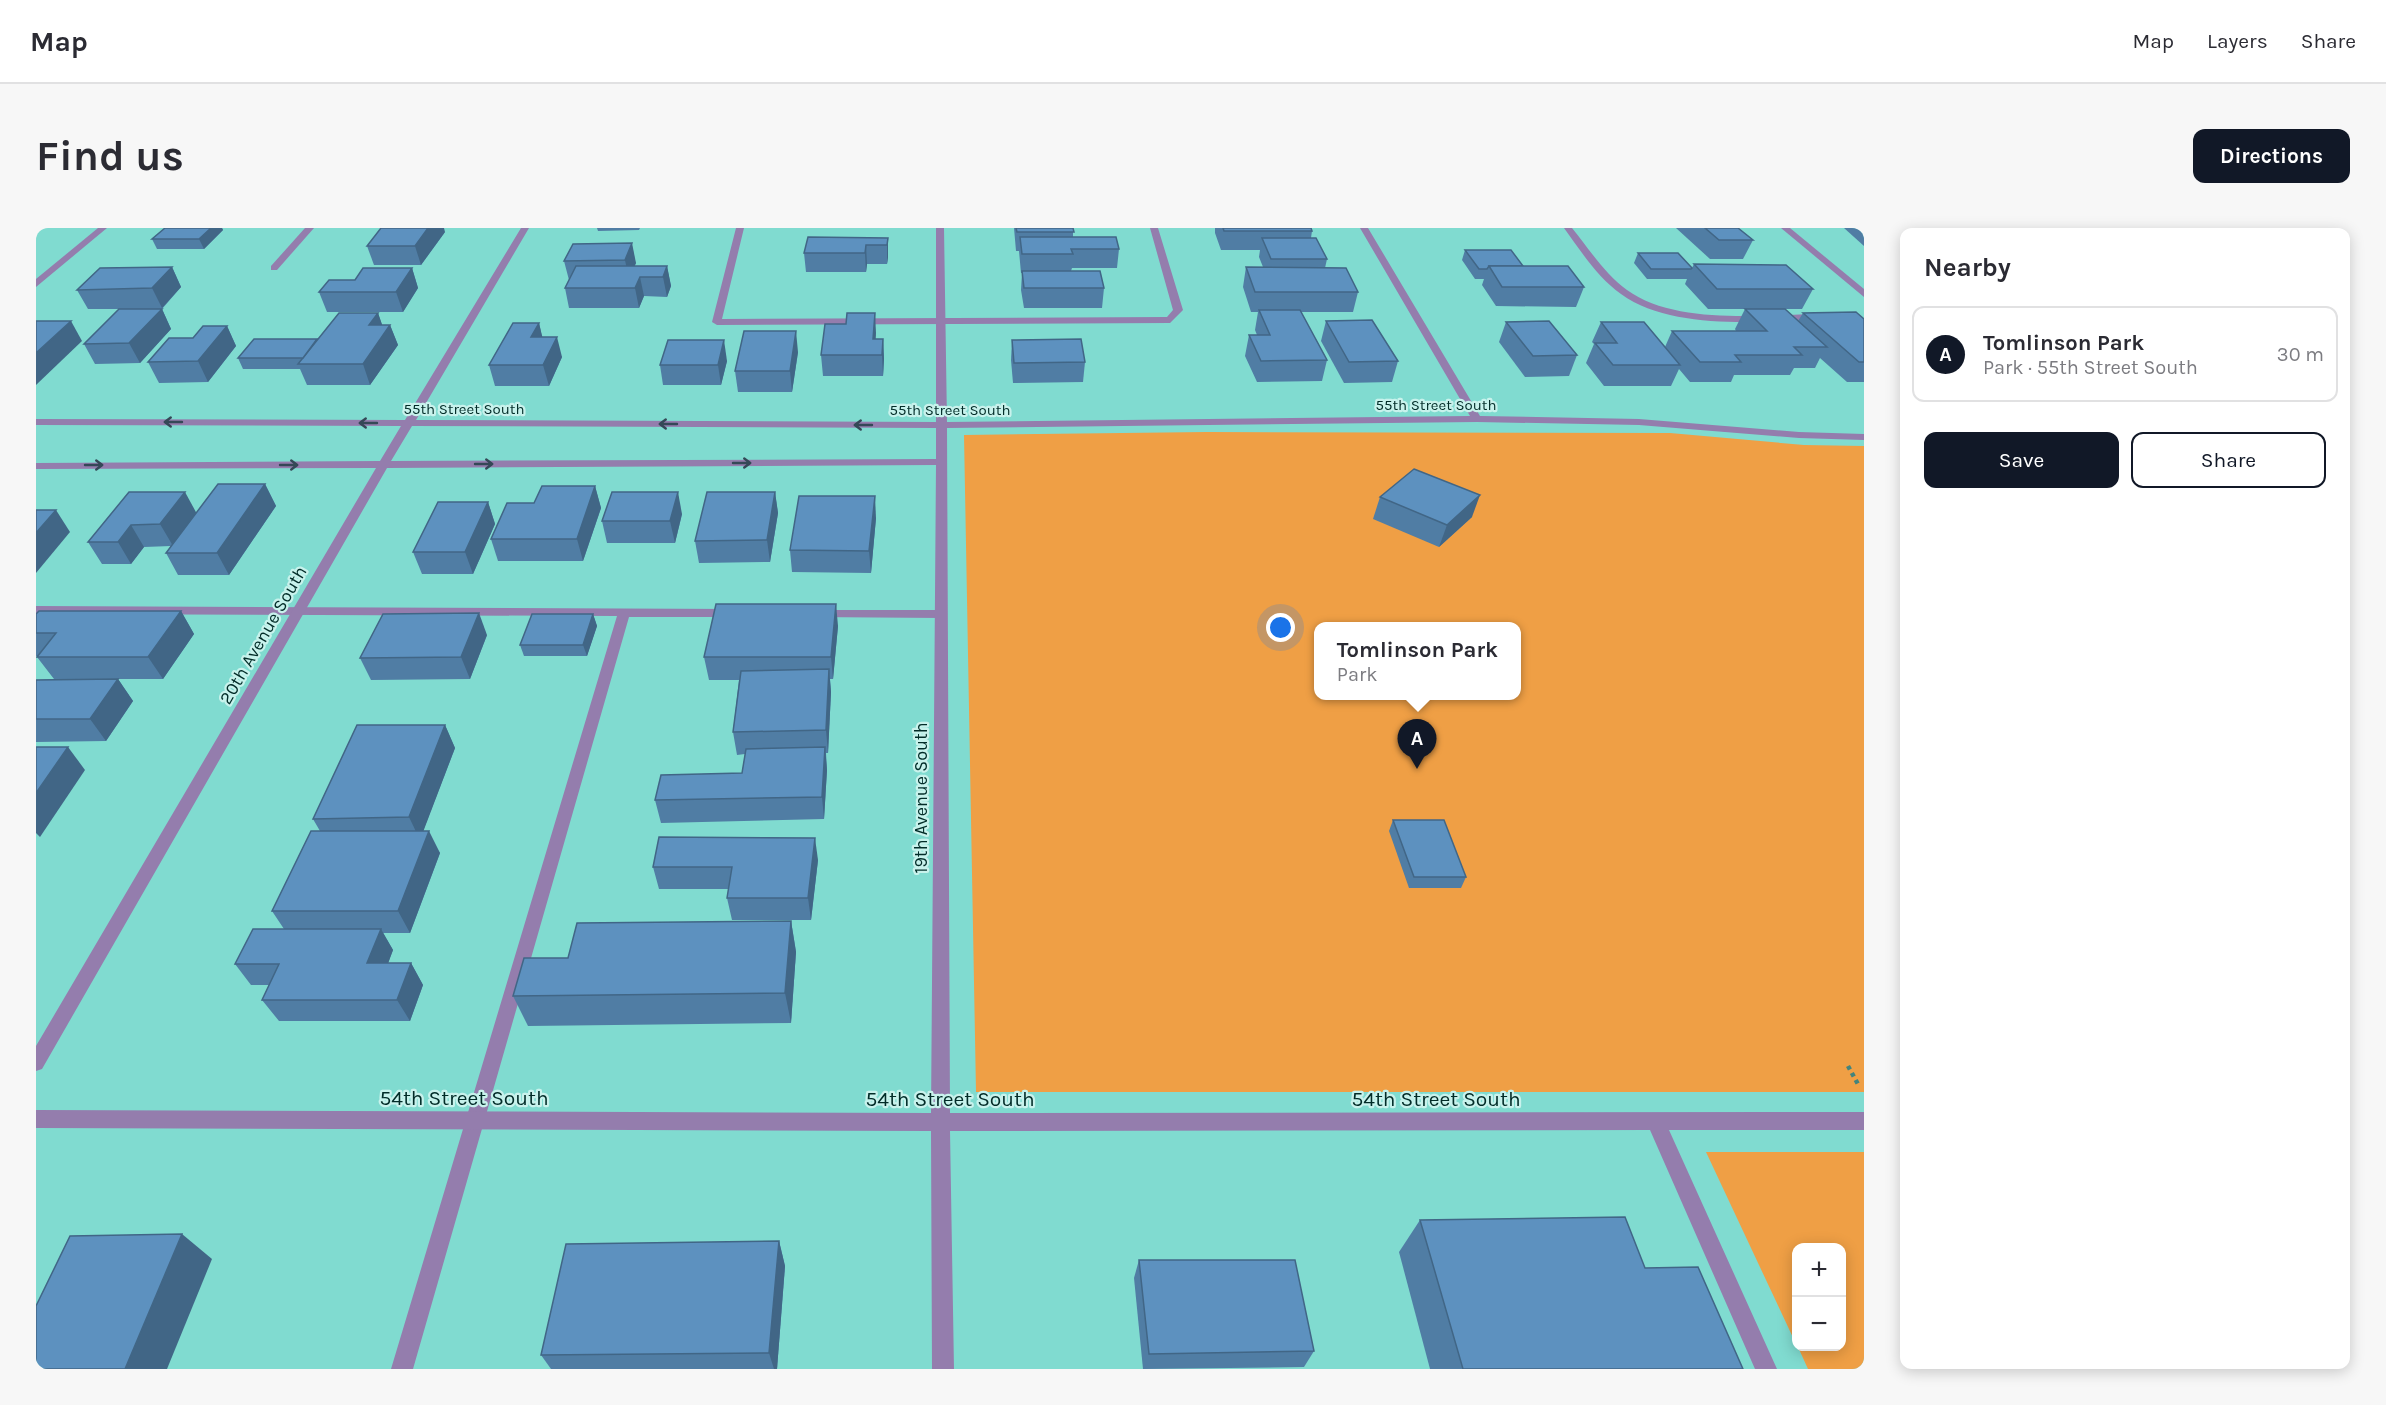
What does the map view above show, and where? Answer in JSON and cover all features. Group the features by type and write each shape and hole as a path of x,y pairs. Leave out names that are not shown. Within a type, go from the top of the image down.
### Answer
{"street":[{"path":"36,284 103,228"},
{"path":"274,268 310,228"},
{"name":"20th Avenue South","path":"36,1063 297,612 525,228"},
{"path":"740,228 717,322 1170,320 1178,310 1154,228"},
{"name":"19th Avenue South","path":"940,228 943,425 939,1122 943,1369"},
{"path":"1364,228 1477,419"},
{"path":"1568,228 1623,292 1653,309 1684,316 1828,317"},
{"path":"1785,228 1864,294"},
{"name":"55th Street South","path":"36,422 943,425 1477,419 1640,422 1799,435 1864,436"},
{"path":"36,466 941,462"},
{"path":"36,610 753,614"},
{"path":"402,1369 624,613"},
{"path":"800,614 941,614"},
{"name":"54th Street South","path":"36,1119 939,1122 1864,1121"},
{"path":"1656,1121 1766,1369"}],"path":[{"path":"1848,1066 1864,1094"}],"shaded area":[{"path":"1207,432 1670,433 1804,445 1864,446 1864,1092 976,1092 964,435"},
{"path":"1706,1152 1864,1152 1864,1369 1808,1369 1800,1351 1846,1351 1846,1243 1792,1243 1792,1335"}],"building":[{"path":"165,228 211,228 199,239 152,239"},
{"path":"381,228 428,228 415,246 367,246"},
{"path":"1016,228 1073,228 1074,232 1017,232"},
{"path":"1223,228 1311,228 1312,231 1224,231"},
{"path":"1705,228 1738,228 1753,240 1719,240"},
{"path":"808,237 888,238 887,245 866,245 865,253 804,253"},
{"path":"1020,237 1116,237 1119,249 1071,249 1073,254 1022,254"},
{"path":"1262,238 1316,238 1327,259 1271,259"},
{"path":"632,243 625,260 564,261 573,244"},
{"path":"1465,250 1511,250 1523,266 1489,266 1487,269 1479,269"},
{"path":"1638,253 1678,253 1692,268 1651,269"},
{"path":"1694,264 1786,265 1813,289 1717,289"},
{"path":"576,266 667,266 663,277 640,277 635,288 565,288"},
{"path":"1489,266 1568,266 1584,287 1502,287"},
{"path":"172,267 152,288 77,290 100,268"},
{"path":"1246,267 1346,268 1358,292 1255,292"},
{"path":"363,268 412,268 396,292 319,292 329,280 355,280"},
{"path":"1022,271 1100,271 1104,288 1024,288"},
{"path":"119,309 162,309 129,343 84,344"},
{"path":"1745,309 1785,309 1827,347 1794,347 1802,355 1735,355 1741,362 1700,362 1672,331 1767,331"},
{"path":"1259,310 1300,310 1327,360 1261,361 1249,335 1270,335"},
{"path":"1856,312 1864,319 1864,362 1859,362 1803,313"},
{"path":"339,313 378,313 369,325 390,325 363,364 298,364"},
{"path":"847,313 875,313 873,339 883,339 882,355 821,355 825,324 846,324"},
{"path":"1372,320 1398,361 1349,362 1326,321"},
{"path":"36,321 71,321 36,353"},
{"path":"1549,321 1577,355 1533,356 1506,322"},
{"path":"1601,322 1644,322 1680,365 1613,365 1595,343 1617,343"},
{"path":"513,323 539,323 531,337 557,337 543,365 489,365"},
{"path":"203,326 227,326 198,361 148,362 169,338 193,338"},
{"path":"744,331 796,331 790,371 735,371"},
{"path":"254,339 317,339 303,358 238,358"},
{"path":"1081,339 1085,362 1014,363 1012,340"},
{"path":"668,340 724,340 718,365 660,365"},
{"path":"1414,469 1480,495 1447,525 1380,497"},
{"path":"218,484 265,484 217,553 166,553"},
{"path":"542,486 595,486 577,539 491,539 507,503 534,503"},
{"path":"129,492 185,492 160,524 131,525 118,542 88,542"},
{"path":"612,492 678,492 670,521 602,521"},
{"path":"707,492 775,492 767,540 695,541"},
{"path":"799,496 875,496 869,551 790,550"},
{"path":"438,502 488,502 465,552 413,552"},
{"path":"36,510 56,510 36,533"},
{"path":"716,604 836,604 831,657 704,657"},
{"path":"39,611 181,611 148,657 37,657 56,633 36,633 36,614"},
{"path":"479,613 461,657 360,658 383,614"},
{"path":"532,614 593,614 583,645 520,645"},
{"path":"829,669 826,730 733,732 741,671"},
{"path":"118,679 90,719 36,719 36,680"},
{"path":"357,725 445,725 409,817 313,819"},
{"path":"36,747 68,747 36,793"},
{"path":"825,747 822,797 655,800 661,775 742,773 746,749"},
{"path":"1393,820 1444,820 1466,877 1414,877"},
{"path":"311,831 429,831 398,911 272,911"},
{"path":"659,837 815,838 808,898 727,898 732,867 653,867"},
{"path":"791,921 785,993 513,996 524,958 568,958 577,923"},
{"path":"253,929 381,929 367,963 411,963 397,1000 262,1000 279,964 235,964"},
{"path":"1625,1217 1645,1268 1698,1267 1743,1369 1463,1369 1420,1220"},
{"path":"182,1234 125,1369 36,1369 36,1306 70,1236"},
{"path":"779,1241 769,1353 541,1355 566,1244"},
{"path":"1139,1260 1295,1260 1314,1351 1149,1354"}],"place":[{"name":"Tomlinson Park","path":"1417,769"}]}
